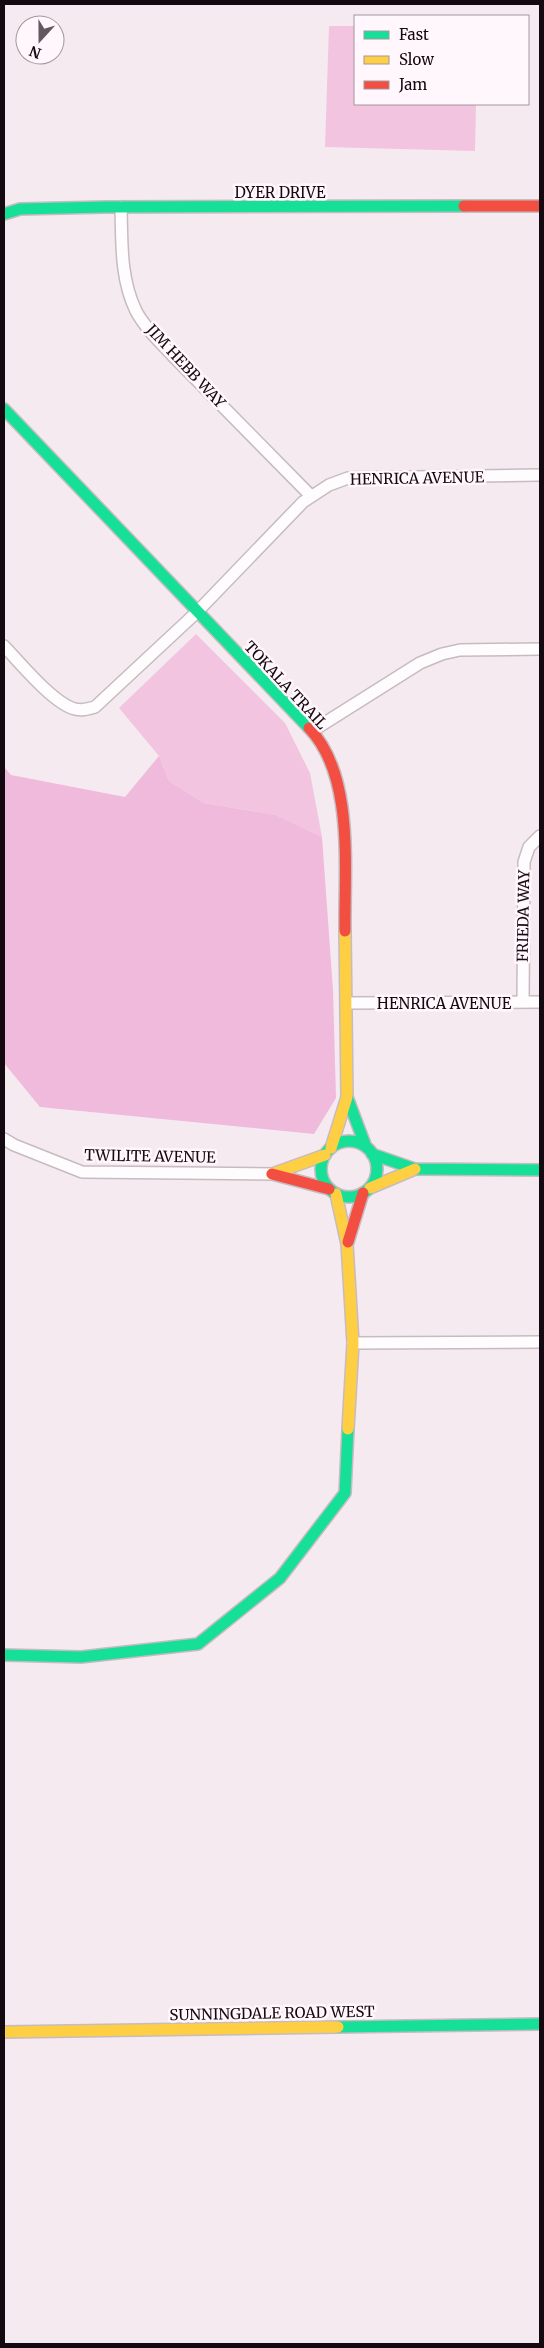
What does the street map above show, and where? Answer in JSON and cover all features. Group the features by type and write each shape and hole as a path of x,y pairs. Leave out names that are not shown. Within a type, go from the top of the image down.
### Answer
{"street":[{"name":"DYER DRIVE","path":"4,204 20,209"},
{"name":"DYER DRIVE","path":"4,214 20,209 121,207 540,206"},
{"name":"JIM HEBB WAY","path":"121,207 122,265 137,312 173,356 311,496"},
{"name":"TOKALA TRAIL","path":"4,409 312,731 328,756 337,782 343,814 347,1003 347,1097 328,1152"},
{"name":"HENRICA AVENUE","path":"4,646 66,706 83,710 95,708 197,612 303,502 328,485 348,478 540,476"},
{"path":"312,731 420,663 442,654 460,650 540,650"},
{"name":"FRIEDA WAY","path":"523,1002 524,862 529,847 540,836"},
{"name":"HENRICA AVENUE","path":"347,1003 540,1002"},
{"name":"TOKALA TRAIL","path":"347,1097 369,1150"},
{"name":"TWILITE AVENUE","path":"4,1139 14,1145 82,1172 272,1174 333,1191"},
{"path":"4,1655 81,1657 198,1644 280,1578 345,1493 353,1343 347,1244 333,1191 324,1181 322,1172 328,1152 348,1142 415,1169 540,1170"},
{"path":"347,1244 366,1191 377,1171 369,1150"},
{"name":"TWILITE AVENUE","path":"272,1174 328,1152"},
{"path":"333,1191 354,1197 415,1169"},
{"path":"353,1343 540,1342"},
{"name":"SUNNINGDALE ROAD WEST","path":"4,2032 540,2024"}],"shaded area":[{"path":"329,26 354,26 354,105 476,105 475,151 325,147"},
{"path":"196,634 285,723 310,773 322,837 276,815 204,803 169,781 159,756 119,708"},
{"path":"159,756 169,781 204,803 276,815 322,837 333,990 336,1098 314,1134 40,1107 4,1063 4,767 11,775 125,797"}],"traffic: fast":[{"path":"4,214 20,209 105,207 464,206"},
{"path":"4,409 309,728"},
{"path":"347,1097 366,1147"},
{"path":"349,1141 364,1146 372,1154 377,1169 372,1184 364,1192 349,1197 334,1192 326,1184 321,1169 326,1154 334,1146 349,1141"},
{"path":"372,1154 415,1169 540,1170"},
{"path":"4,1655 81,1657 198,1644 280,1578 345,1493 348,1429"},
{"path":"338,2027 540,2024"}],"traffic: slow":[{"path":"331,1148 347,1097 345,931"},
{"path":"272,1174 325,1155"},
{"path":"370,1188 415,1169"},
{"path":"336,1194 347,1244 353,1343 348,1429"},
{"path":"4,2032 338,2027"}],"traffic: jam":[{"path":"464,206 540,206"},
{"path":"309,728 324,748 334,771 340,797 344,824 345,931"},
{"path":"272,1174 329,1189"},
{"path":"348,1242 363,1193"}]}
